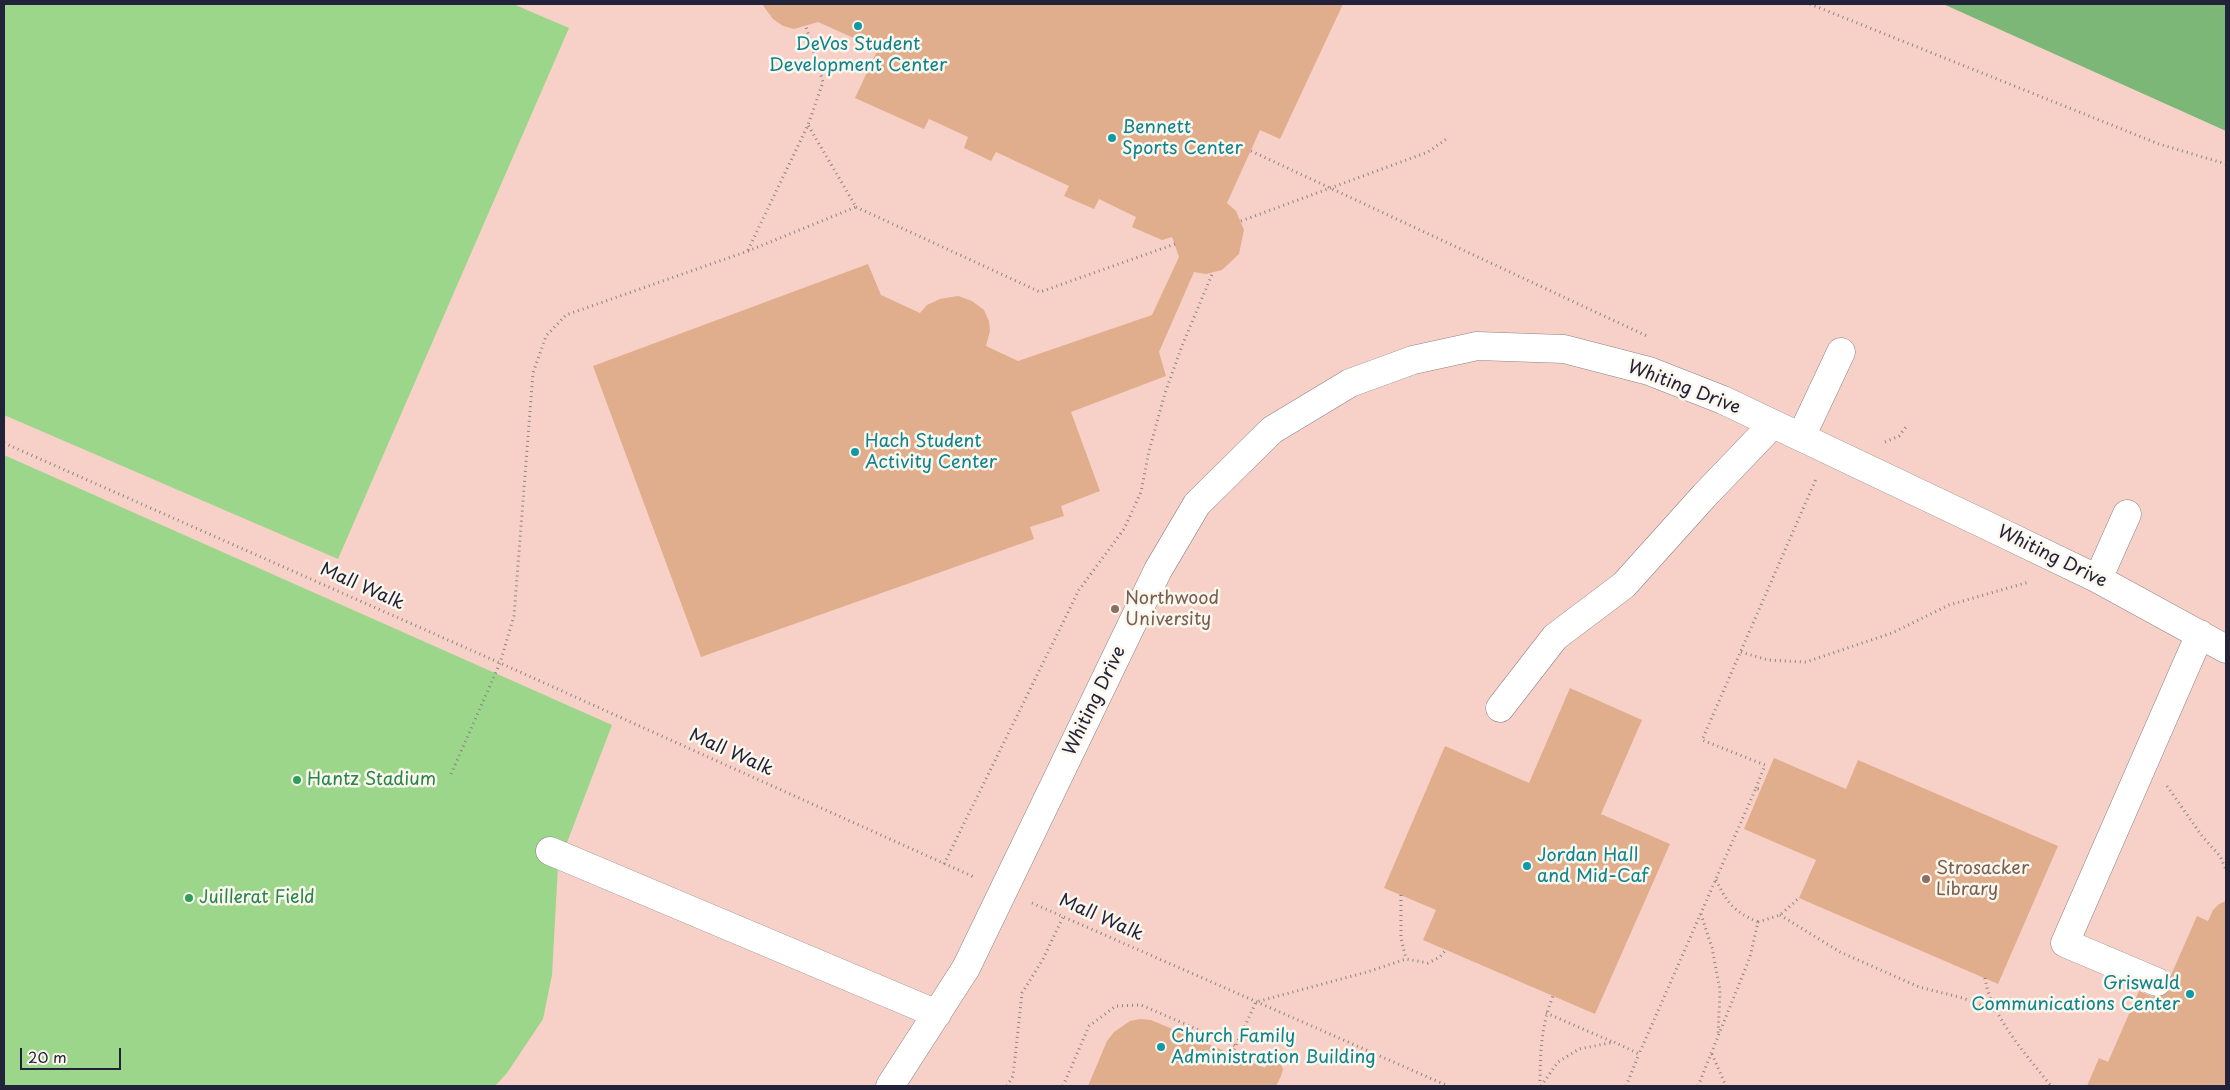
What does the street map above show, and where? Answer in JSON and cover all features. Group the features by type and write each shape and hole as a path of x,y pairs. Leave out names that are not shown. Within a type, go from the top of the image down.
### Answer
{"street":[{"name":"Whiting Drive","path":"896,1083 966,968 1167,554 1197,504 1272,430 1350,383 1413,360 1477,346 1564,349 1640,368 1723,400 2098,579 2226,649"},
{"path":"1801,437 1840,352"},
{"path":"1500,708 1555,638 1624,585 1704,496 1773,424"},
{"path":"2098,579 2127,514"},
{"path":"2157,982 2065,943 2200,634"},
{"path":"550,851 937,1014"}],"path":[{"path":"1810,4 2160,144 2226,164"},
{"path":"748,251 808,125 823,82 806,27"},
{"path":"808,125 856,208 1040,292 1175,244"},
{"path":"1241,221 1428,152 1448,138"},
{"path":"1251,151 1654,339"},
{"path":"451,774 500,663 514,616 533,373 546,336 566,316 748,251 856,208"},
{"path":"944,864 1080,590 1124,529 1141,492 1149,451 1165,393 1182,346 1213,272"},
{"path":"1626,1086 1766,766 1702,740 1817,477 1899,436 1906,427"},
{"name":"Mall Walk","path":"4,443 500,663 1003,891 1448,1086"},
{"path":"1741,652 1768,660 1806,662 1892,633 1949,605 2036,580"},
{"path":"2166,784 2202,836 2220,856 2226,870"},
{"path":"1756,788 1760,790"},
{"path":"1716,880 1728,903 1739,913 1758,922 1780,915 1799,898"},
{"path":"1401,895 1400,932 1406,959"},
{"path":"1701,913 1712,948 1720,990 1718,1038"},
{"path":"1780,915 1840,952 1919,987 1963,998 1998,1012"},
{"path":"1007,1086 1013,1076 1022,993 1043,959 1064,917"},
{"path":"1698,1086 1750,957 1758,922"},
{"path":"1232,1054 1256,1002 1367,972 1406,959 1428,963 1440,957 1446,950"},
{"path":"1985,978 1987,994 2023,1052 2051,1086"},
{"path":"1540,1086 1540,1057 1546,1013 1553,996"},
{"path":"1063,1086 1089,1026 1116,1006 1141,1005 1236,1046"},
{"path":"1546,1013 1639,1054"},
{"path":"1540,1086 1558,1062 1579,1049 1614,1042"},
{"path":"1712,1054 1726,1086"}],"shaded area":[{"name":"Northwood University","path":"4,4 1943,4 2226,131 2226,1086 4,1086"}],"green space":[{"path":"4,4 513,4 569,28 338,559 4,415"},
{"path":"1943,4 2226,4 2226,131"},
{"name":"Hantz Stadium","path":"4,455 612,725 558,866 552,975 543,1019 507,1073 495,1086 4,1086"}],"building":[{"name":"Hach Student Activity Center","path":"762,4 1343,4 1280,139 1260,130 1227,203 1236,211 1244,230 1239,254 1222,270 1206,274 1194,272 1159,352 1166,376 1071,412 1100,491 1061,506 1064,516 1030,527 1034,539 701,657 593,366 868,264 881,295 920,313 927,305 940,299 958,296 972,301 984,310 989,321 990,331 986,346 1018,361 1152,315 1179,257 1172,237 1162,240 1132,227 1136,217 1099,199 1094,209 1064,196 1069,186 996,152 991,161 964,148 968,137 929,119 924,129 855,98 878,49 818,22 794,29 783,26 773,19"},
{"name":"Jordan Hall and Mid-Caf","path":"1570,688 1642,720 1601,814 1670,844 1595,1014 1423,940 1436,910 1384,888 1445,746 1529,783"},
{"name":"Strosacker Library","path":"1774,758 1846,789 1858,760 2058,846 1998,984 1799,898 1816,860 1744,829"},
{"name":"Griswald Communications Center","path":"2226,901 2226,1081 2224,1086 2087,1086 2099,1058 2108,1062 2139,991 2153,997 2161,978 2168,982 2197,916 2208,921 2213,910 2219,904"},
{"name":"Church Family Administration Building","path":"1140,1019 1151,1020 1265,1068 1266,1064 1273,1061 1280,1063 1283,1069 1281,1076 1276,1086 1088,1086 1107,1041 1114,1032 1130,1021"}],"place":[{"name":"DeVos Student Development Center","path":"858,26"},
{"name":"Bennett Sports Center","path":"1112,138"},
{"name":"Hach Student Activity Center","path":"855,452"},
{"name":"Northwood University","path":"1115,609"},
{"name":"Hantz Stadium","path":"297,780"},
{"name":"Jordan Hall and Mid-Caf","path":"1527,866"},
{"name":"Strosacker Library","path":"1926,879"},
{"name":"Juillerat Field","path":"189,898"},
{"name":"Griswald Communications Center","path":"2190,994"},
{"name":"Church Family Administration Building","path":"1161,1047"}]}
